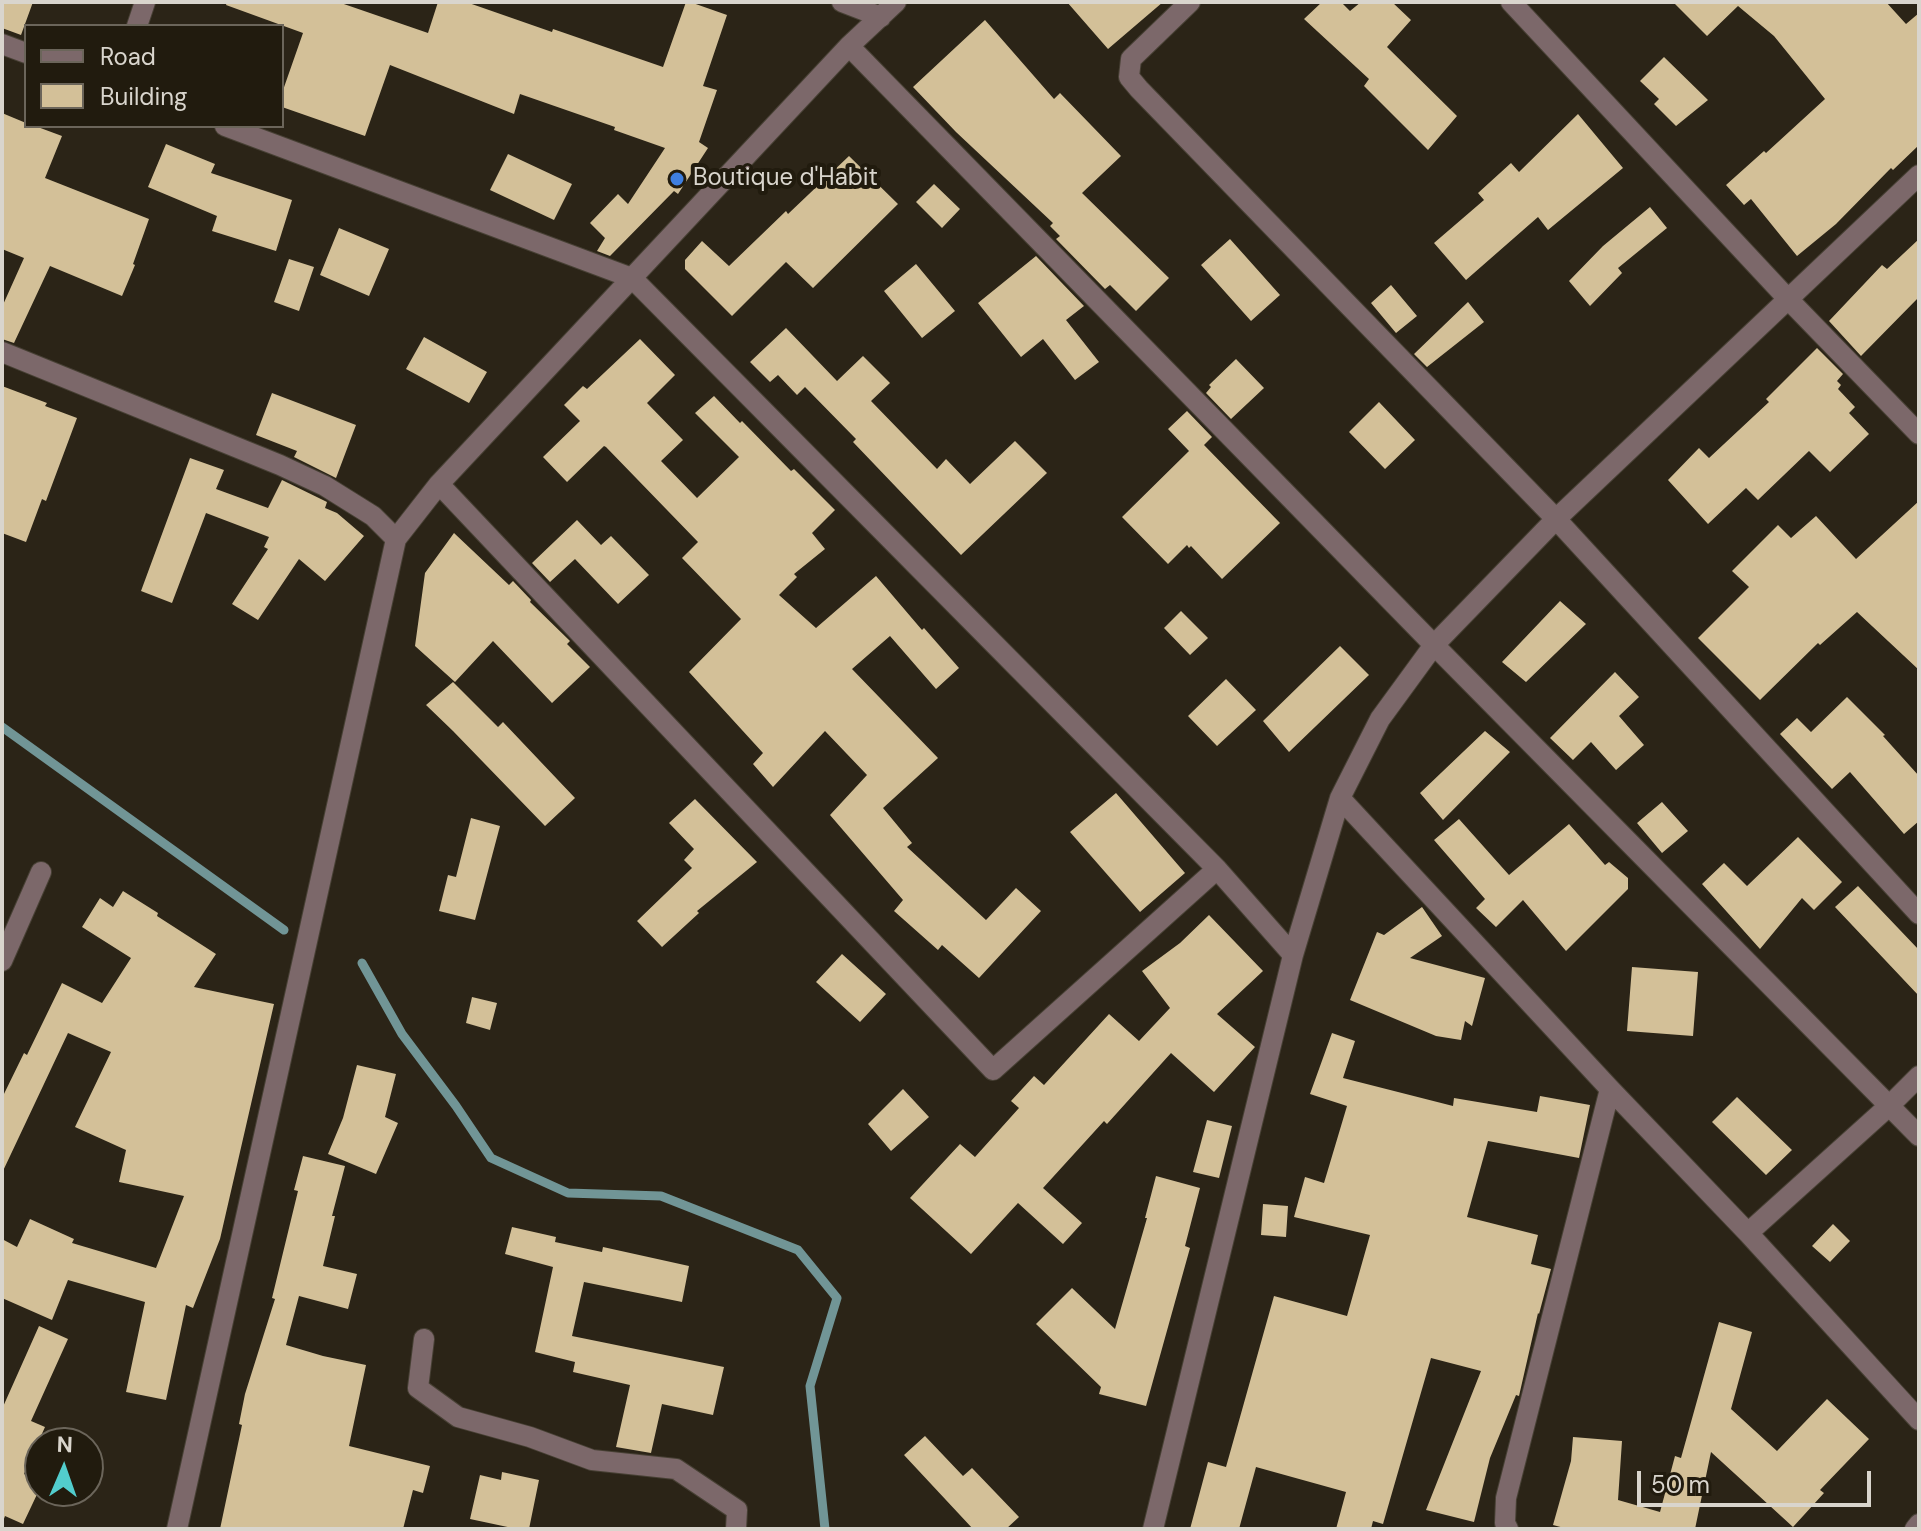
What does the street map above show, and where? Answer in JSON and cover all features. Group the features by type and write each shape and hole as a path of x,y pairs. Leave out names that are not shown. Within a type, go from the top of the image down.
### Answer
{"street":[{"path":"138,24 145,2"},
{"path":"842,2 881,17"},
{"path":"177,1529 396,539 439,484 849,46 896,2"},
{"path":"1190,2 1131,59 1129,77 1556,519 1919,914"},
{"path":"1511,2 1788,299 1919,434"},
{"path":"2,44 24,52"},
{"path":"849,46 1919,1136"},
{"path":"230,128 632,278 1217,869 1293,955"},
{"path":"1153,1529 1293,955 1340,798 1380,719 1434,645 1556,519 1919,175"},
{"path":"2,352 325,486 373,516 396,539"},
{"path":"439,484 993,1070 1217,869"},
{"path":"1340,798 1919,1420"},
{"path":"2,961 41,872"},
{"path":"1748,1233 1919,1076"},
{"path":"1508,1529 1505,1523 1506,1498 1610,1089"},
{"path":"424,1339 418,1388 458,1417 530,1437 592,1460 676,1469 737,1510 736,1529"},
{"path":"1915,1529 1919,1524"}],"building":[{"path":"2,2 33,2 21,35 2,28"},
{"path":"227,2 338,2 428,33 438,2 466,2 663,67 686,2 690,2 727,15 703,86 717,90 699,142 708,148 678,194 674,191 610,256 597,251 605,238 590,223 618,194 628,204 665,148 520,94 514,114 390,65 365,136 284,108 284,87 303,33 226,5"},
{"path":"1067,2 1163,2 1108,49"},
{"path":"1322,2 1341,2 1350,11 1361,2 1392,2 1411,20 1387,47 1457,116 1428,150 1364,86 1369,79 1304,19"},
{"path":"1673,2 1886,2 1906,24 1919,13 1919,145 1893,170 1891,168 1836,224 1797,256 1751,199 1744,205 1726,185 1825,99 1774,36 1738,6 1707,36"},
{"path":"985,20 1054,99 1060,93 1121,156 1082,193 1169,278 1136,311 1110,285 1105,289 1056,239 1060,236 1050,226 1053,223 913,87"},
{"path":"1664,57 1708,100 1676,126 1654,104 1659,99 1640,81"},
{"path":"2,113 24,122 24,128 40,128 62,136 45,178 149,219 122,296 50,266 14,343 2,339 2,307 24,258 2,249"},
{"path":"1578,114 1623,168 1548,230 1538,217 1466,280 1434,243 1484,200 1478,193 1511,163 1519,172"},
{"path":"166,144 215,164 211,173 292,200 276,251 212,231 217,216 148,187"},
{"path":"508,154 572,184 554,220 490,190"},
{"path":"849,156 898,204 813,288 786,262 732,316 685,269 685,260 702,241 729,266"},
{"path":"934,184 960,209 942,228 916,202"},
{"path":"1650,207 1667,228 1618,268 1622,273 1590,306 1569,281 1603,246"},
{"path":"339,228 389,249 369,296 320,275"},
{"path":"1230,239 1280,295 1251,321 1201,265"},
{"path":"1919,239 1919,297 1861,356 1829,321 1882,265 1887,269"},
{"path":"1036,256 1084,306 1066,320 1099,362 1075,380 1043,339 1021,357 978,303"},
{"path":"289,259 314,267 299,311 274,302"},
{"path":"916,264 955,311 922,338 884,291"},
{"path":"1391,285 1417,316 1396,333 1371,303"},
{"path":"1468,302 1484,322 1427,367 1414,354"},
{"path":"786,328 837,381 863,356 890,383 871,401 937,469 946,459 970,484 1015,441 1047,473 961,555 805,387 797,395 778,375 770,382 750,362"},
{"path":"424,337 487,372 469,403 406,369"},
{"path":"640,339 675,375 647,403 683,440 661,461 697,498 739,457 695,413 714,396 835,510 812,533 825,549 794,574 797,577 779,595 816,628 876,576 959,668 936,689 890,636 852,669 938,758 883,808 912,843 907,847 986,920 1016,888 1041,911 979,978 942,945 938,950 894,911 903,900 830,815 867,775 825,731 773,787 753,764 763,753 689,672 741,619 682,558 698,542 606,447 567,482 543,457 580,421 564,405 583,386 587,389"},
{"path":"1817,348 1843,374 1837,381 1841,385 1838,389 1855,407 1849,413 1869,434 1830,472 1809,451 1758,500 1746,488 1708,524 1668,480 1699,448 1709,458 1769,402 1766,399"},
{"path":"1236,359 1264,388 1231,419 1206,393 1211,387 1209,385"},
{"path":"2,386 77,418 46,501 42,499 26,542 2,533"},
{"path":"272,393 356,425 336,478 294,457 297,451 256,435"},
{"path":"1379,402 1415,440 1385,469 1349,432"},
{"path":"1187,411 1212,437 1204,445 1280,523 1222,579 1191,546 1189,548 1187,545 1168,564 1122,517 1189,451 1168,429"},
{"path":"190,458 224,470 216,489 268,508 282,480 327,502 325,508 337,513 364,536 325,581 299,559 258,620 232,604 268,549 264,547 269,537 206,513 172,603 141,591"},
{"path":"1919,501 1919,670 1857,612 1820,645 1818,643 1760,700 1698,638 1749,587 1732,571 1778,525 1791,538 1816,516 1856,559"},
{"path":"577,520 601,545 611,536 649,575 618,604 575,559 550,582 532,563"},
{"path":"454,533 509,585 513,581 570,641 567,644 590,667 552,703 493,641 455,682 415,646 425,573"},
{"path":"1560,601 1586,624 1526,682 1502,662"},
{"path":"1181,611 1208,638 1190,655 1164,628"},
{"path":"1340,646 1369,675 1289,752 1263,721"},
{"path":"1615,672 1639,697 1619,716 1644,745 1616,770 1591,742 1573,760 1550,738"},
{"path":"1226,679 1256,710 1217,746 1188,716"},
{"path":"453,682 498,727 503,722 575,798 545,826 426,705"},
{"path":"1847,697 1885,735 1919,776 1919,821 1904,834 1850,772 1832,789 1780,734 1797,718 1811,732"},
{"path":"1485,731 1510,752 1443,820 1420,793"},
{"path":"1116,793 1185,873 1140,912 1070,832"},
{"path":"695,799 757,862 697,911 699,913 662,947 637,921 692,868 684,860 694,849 669,823"},
{"path":"1662,802 1688,831 1662,853 1637,823"},
{"path":"471,818 500,826 475,920 439,911 448,875 456,877"},
{"path":"1459,819 1509,875 1569,824 1605,865 1609,862 1628,878 1628,889 1566,951 1523,900 1496,927 1476,908 1485,899 1434,840"},
{"path":"1798,837 1842,882 1814,910 1802,898 1760,949 1702,884 1724,863 1747,886"},
{"path":"1858,886 1919,950 1919,996 1835,907"},
{"path":"123,891 216,954 194,987 274,1004 220,1239 193,1308 186,1305 166,1400 126,1392 145,1302 68,1280 52,1320 2,1298 2,1239 17,1247 30,1219 74,1239 72,1243 156,1268 184,1196 119,1182 126,1150 75,1127 111,1052 68,1033 2,1173 2,1098 62,983 102,1003 131,958 82,927 100,898 113,907"},
{"path":"1422,907 1442,936 1410,958 1485,978 1472,1026 1465,1021 1461,1040 1436,1036 1350,1000 1377,932 1384,935"},
{"path":"1209,915 1263,971 1217,1014 1255,1047 1214,1092 1171,1053 1107,1124 1104,1121 1043,1188 1082,1223 1063,1244 1018,1203 971,1254 910,1198 960,1144 975,1157 1019,1108 1011,1101 1034,1076 1044,1085 1109,1014 1139,1041 1170,1008 1142,971 1180,943"},
{"path":"842,954 886,994 860,1022 816,982"},
{"path":"1632,967 1698,972 1693,1036 1627,1031"},
{"path":"472,997 497,1003 490,1030 466,1023"},
{"path":"1332,1033 1355,1041 1343,1078 1453,1106 1454,1098 1537,1112 1540,1096 1590,1105 1579,1158 1488,1141 1467,1217 1538,1235 1531,1264 1551,1269 1519,1396 1516,1395 1490,1458 1474,1522 1426,1510 1481,1371 1431,1358 1383,1524 1373,1521 1371,1529 1336,1529 1346,1492 1256,1467 1239,1529 1190,1529 1208,1462 1226,1467 1274,1296 1347,1316 1370,1235 1294,1217 1305,1177 1324,1183 1347,1106 1310,1094"},
{"path":"357,1065 396,1074 385,1117 398,1123 376,1174 328,1154 343,1118"},
{"path":"903,1089 929,1117 891,1151 868,1124"},
{"path":"1737,1097 1792,1150 1766,1175 1712,1122"},
{"path":"1207,1120 1232,1126 1219,1178 1193,1172"},
{"path":"303,1156 345,1166 323,1266 357,1274 348,1309 299,1296 286,1345 366,1365 349,1446 430,1466 423,1493 413,1490 403,1529 220,1529 242,1425 239,1424 245,1394 275,1299 272,1298 298,1191 294,1190"},
{"path":"1156,1176 1200,1188 1185,1246 1190,1248 1146,1406 1099,1394 1101,1387 1036,1324 1072,1288 1115,1329"},
{"path":"1263,1204 1288,1206 1286,1237 1261,1235"},
{"path":"1833,1224 1850,1241 1830,1262 1812,1246"},
{"path":"512,1227 556,1237 555,1242 602,1252 603,1247 689,1266 682,1302 584,1282 572,1336 724,1367 713,1415 662,1404 651,1453 616,1447 630,1385 573,1372 575,1362 535,1352 553,1267 505,1254"},
{"path":"1719,1322 1752,1332 1731,1409 1777,1451 1827,1399 1869,1439 1820,1490 1824,1493 1793,1527 1711,1452 1695,1529 1568,1529 1553,1525 1571,1461 1573,1437 1622,1441 1618,1500 1660,1512 1675,1456 1681,1458"},
{"path":"39,1326 68,1339 31,1421 45,1427 24,1427 24,1507 31,1507 23,1524 5,1516 2,1524 2,1409"},
{"path":"925,1436 963,1476 972,1468 1019,1517 1006,1529 973,1529 904,1455"},
{"path":"502,1472 539,1480 529,1529 470,1519 480,1475 501,1480"}],"waterway":[{"path":"2,727 284,930"},
{"path":"362,963 402,1034 491,1158 568,1193 661,1196 798,1250 837,1298 810,1386 825,1529"}],"place":[{"name":"Boutique d'Habit","path":"677,179"}]}
